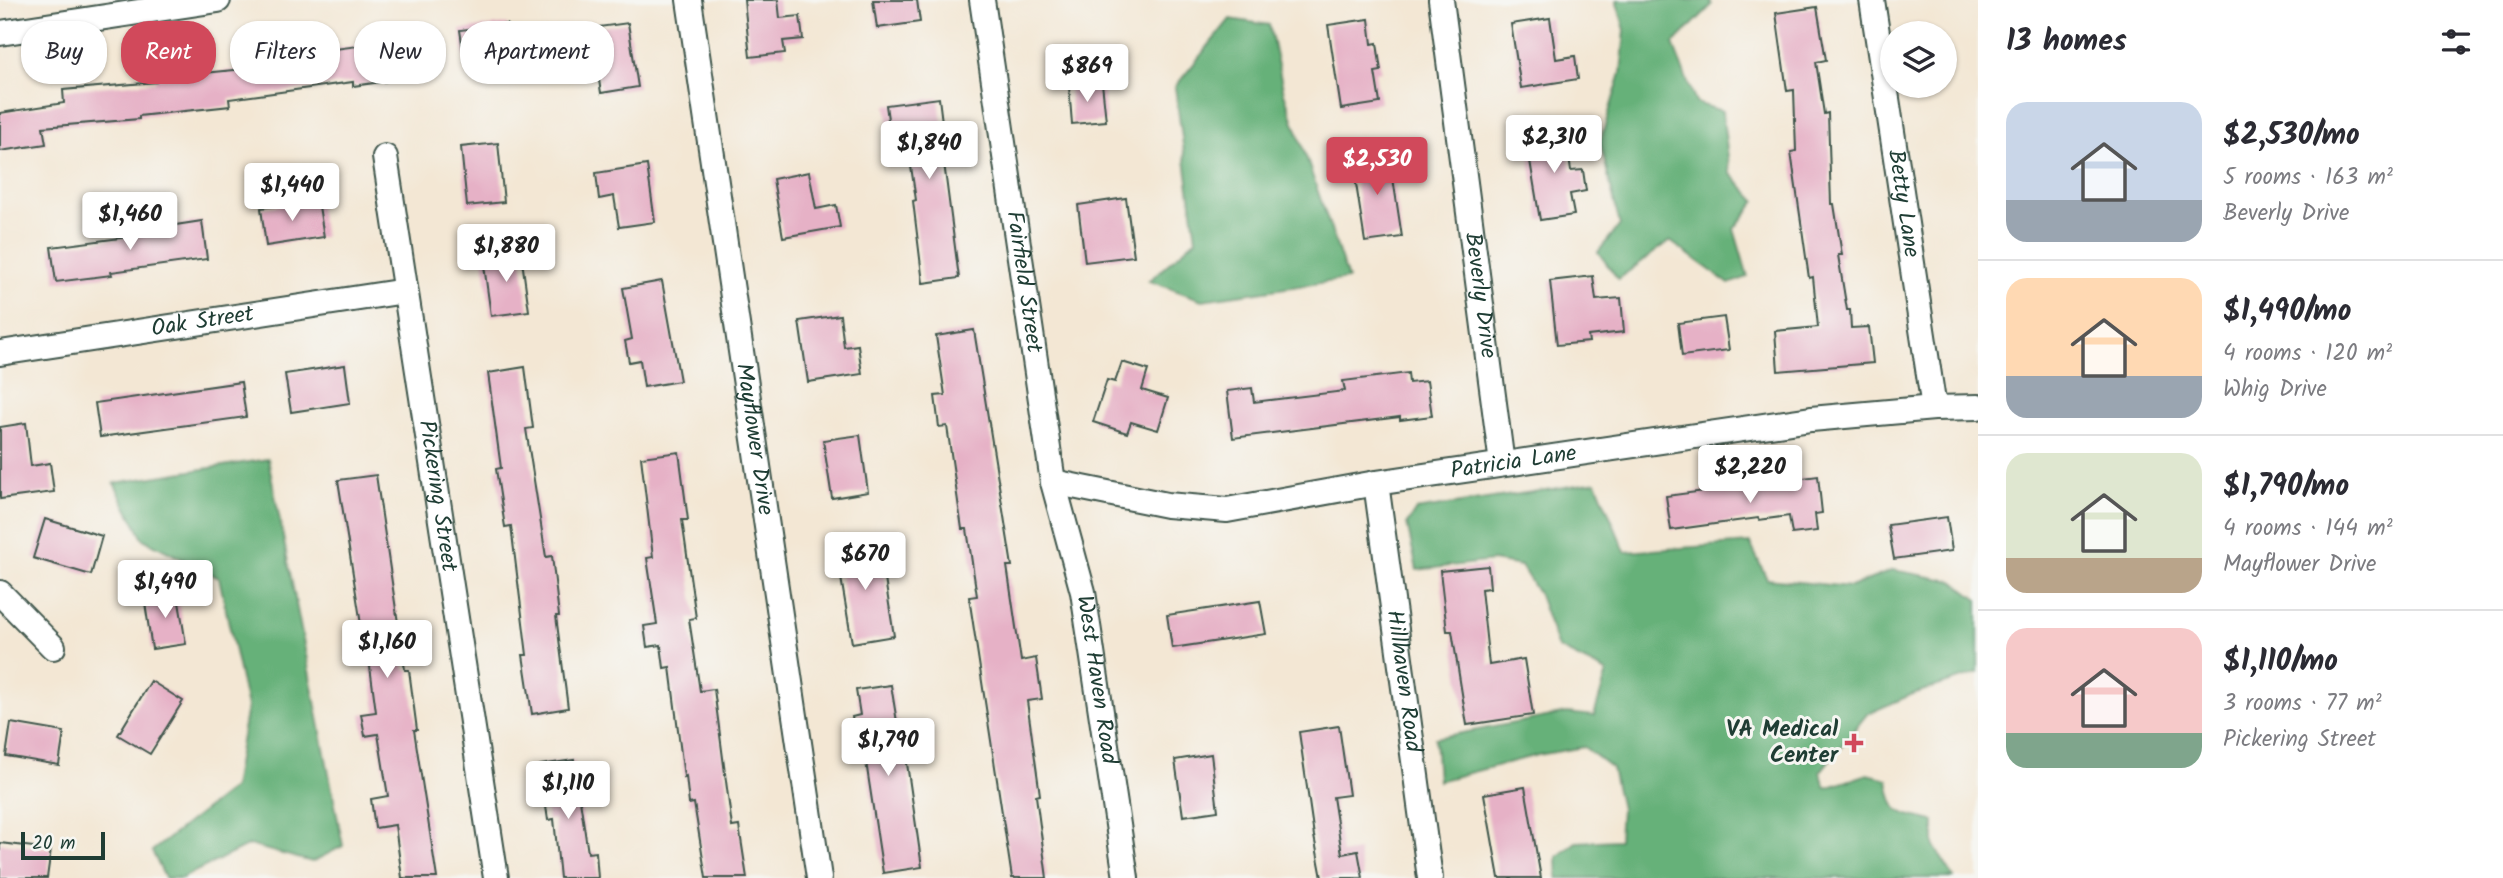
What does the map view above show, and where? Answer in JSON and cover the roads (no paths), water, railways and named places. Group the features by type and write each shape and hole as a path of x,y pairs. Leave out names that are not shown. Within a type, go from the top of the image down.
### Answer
{"street":[{"path":"0,33 218,0"},
{"name":"Mayflower Drive","path":"689,0 819,878"},
{"name":"Fairfield Street","path":"982,0 1053,482"},
{"name":"Beverly Drive","path":"1441,0 1502,464"},
{"name":"Betty Lane","path":"1871,0 1934,408"},
{"name":"Pickering Street","path":"384,157 496,878"},
{"name":"Oak Street","path":"0,353 405,291"},
{"name":"Patricia Lane","path":"1053,482 1167,505 1227,510 1376,483 1811,419 1934,408 1978,407"},
{"name":"West Haven Road","path":"1053,482 1083,592 1126,878"},
{"name":"Hillhaven Road","path":"1376,483 1430,878"},
{"path":"0,593 53,647"}],"place":[{"name":"VA Medical Center","path":"1854,743"}]}
